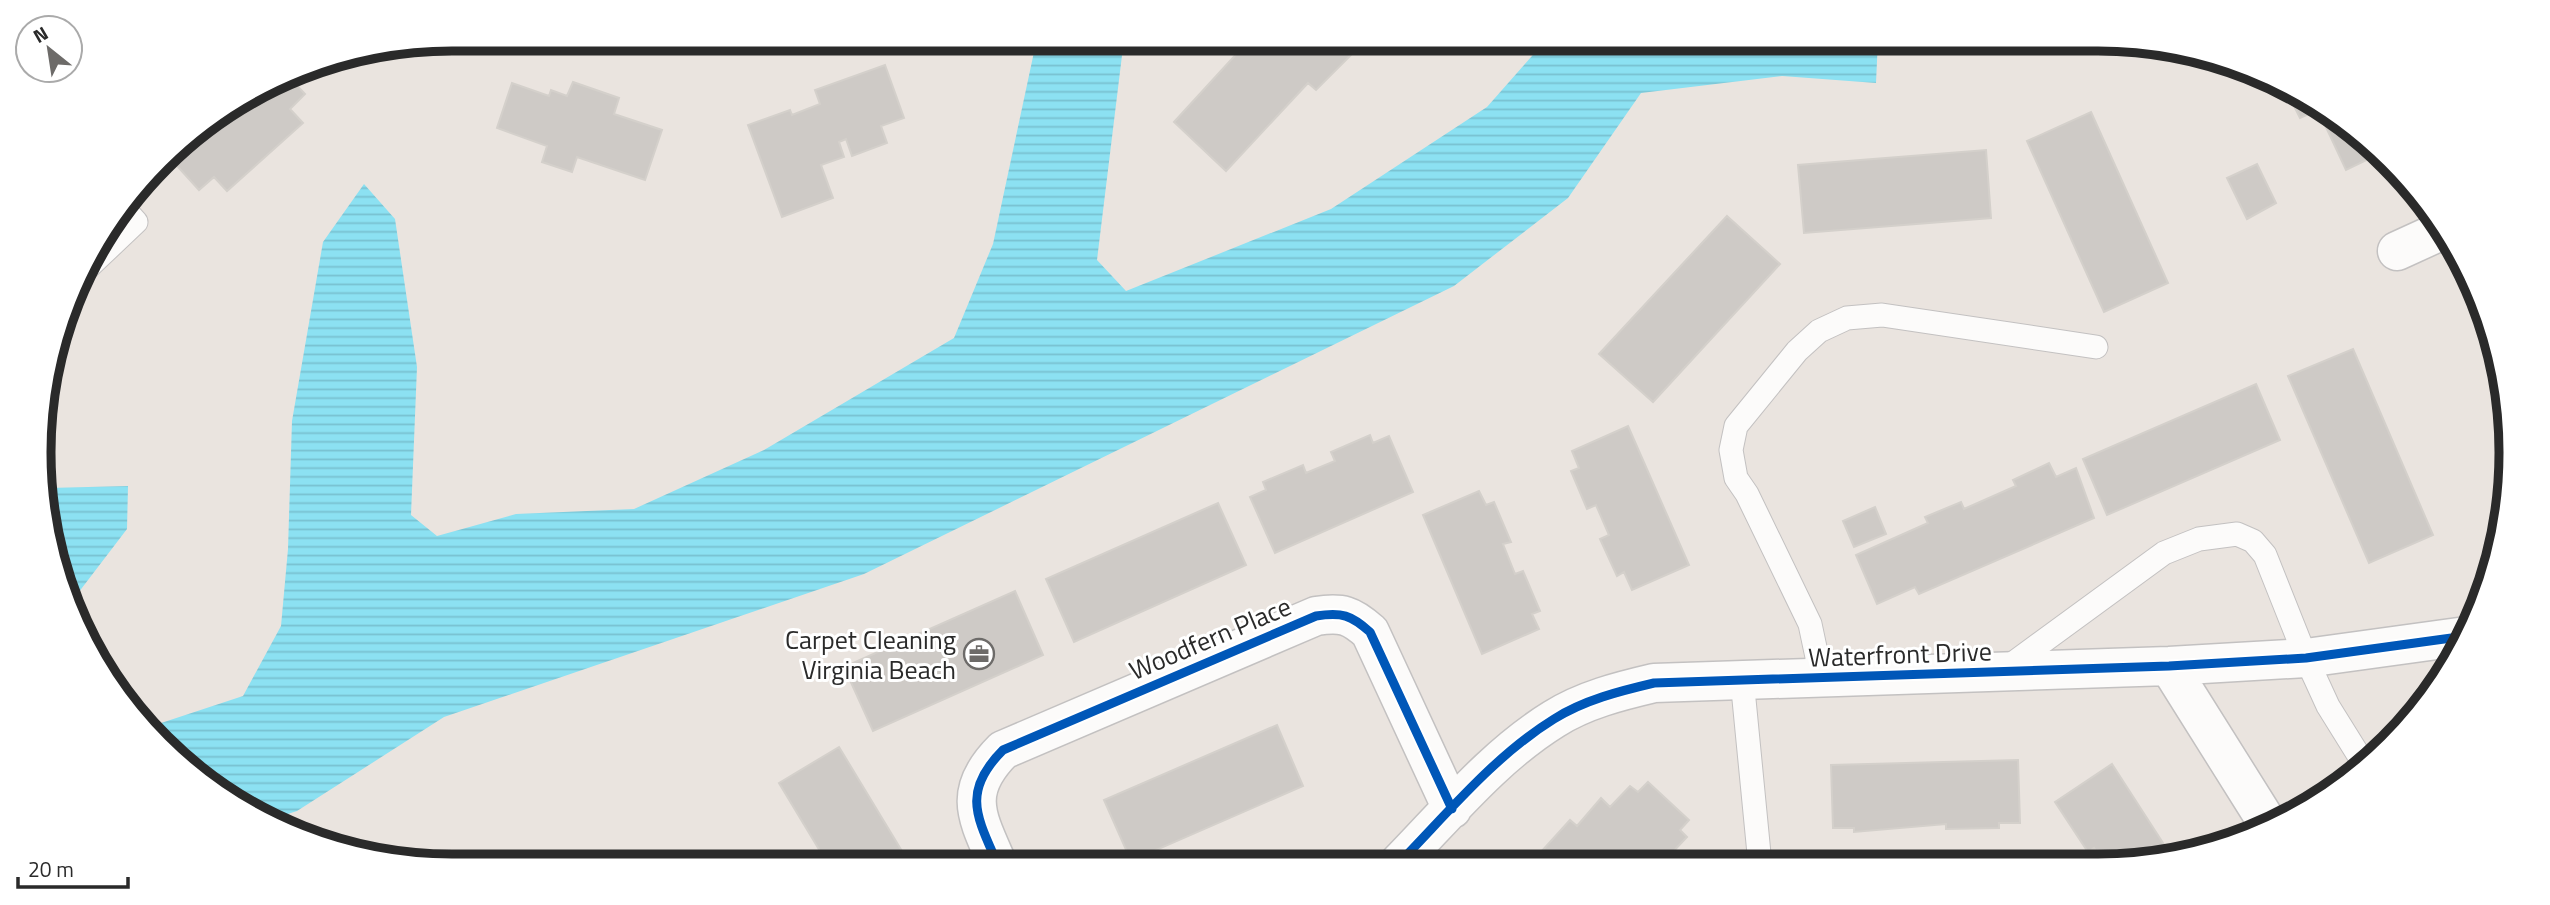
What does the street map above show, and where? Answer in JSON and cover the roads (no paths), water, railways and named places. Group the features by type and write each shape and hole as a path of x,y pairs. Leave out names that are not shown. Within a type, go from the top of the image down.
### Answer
{"street":[{"path":"2397,251 2435,234"},
{"name":"Woodfern Place","path":"993,854 975,803 977,788 986,766 1003,750 1316,616 1336,613 1355,618 1370,632 1452,809"},
{"name":"Waterfront Drive","path":"1408,854 1514,747 1556,717 1614,692 1654,683 2169,666 2306,658 2454,638"},
{"path":"2169,666 2264,818"}],"lane":[{"path":"106,251 136,222 129,214"},
{"path":"1816,677 1817,657 1810,624 1737,478 1731,450 1736,426 1797,351 1819,331 1847,318 1882,315 2096,347"},
{"path":"2001,671 2164,553 2199,539 2237,534 2253,541 2265,555 2306,658 2329,706 2360,757"},
{"path":"1742,679 1759,854"}],"water":[{"path":"1034,51 1123,51 1097,260 1126,291 1331,209 1487,107 1536,51 1877,51 1876,83 1782,76 1641,93 1568,198 1454,286 864,574 444,717 297,811 281,816 229,787 188,755 157,724 243,696 281,626 288,549 292,421 323,242 364,184 395,219 417,367 411,515 437,536 516,514 634,509 764,450 954,338 993,244"},
{"path":"128,486 127,529 77,595 58,531 53,488"}],"place":[{"name":"Carpet Cleaning Virginia Beach","path":"979,654"}]}
